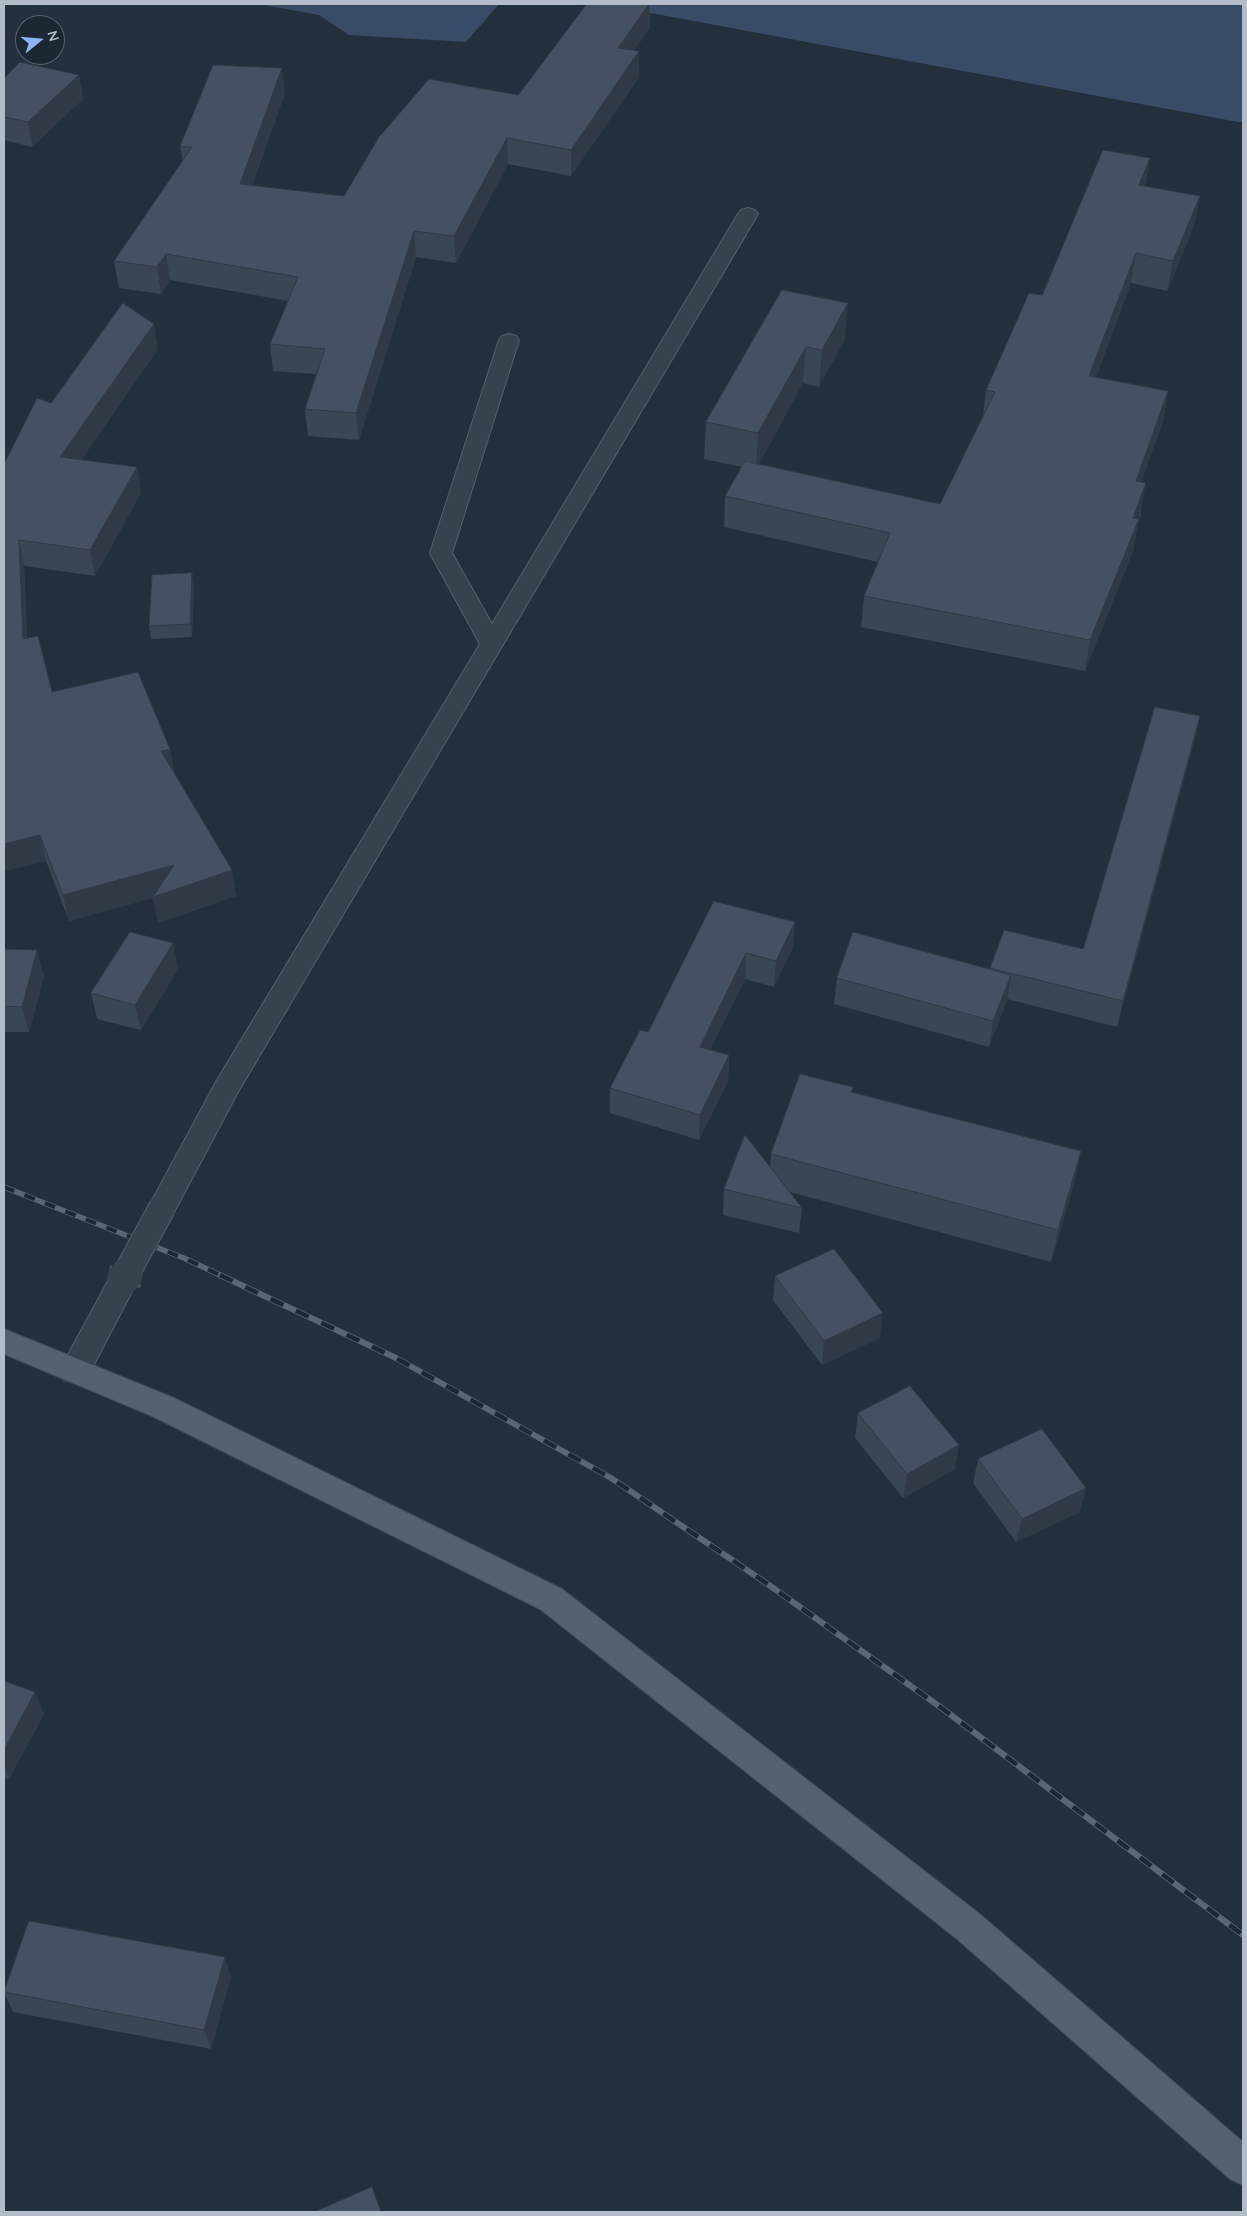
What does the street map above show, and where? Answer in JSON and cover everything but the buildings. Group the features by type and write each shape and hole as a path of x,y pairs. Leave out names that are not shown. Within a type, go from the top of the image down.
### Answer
{"main road":[{"path":"4,1341 163,1407 551,1599 969,1927 1243,2166"}],"lane":[{"path":"75,1371 227,1087 748,214"},
{"path":"492,644 441,553 509,340"}],"water":[{"path":"258,4 499,4 466,42 349,35 319,15"},
{"path":"602,4 1243,4 1243,122 1238,122"}],"railway":[{"path":"4,1187 186,1259 222,1276"},
{"path":"220,1275 396,1358 611,1478 769,1585 943,1709 1243,1935"}]}
